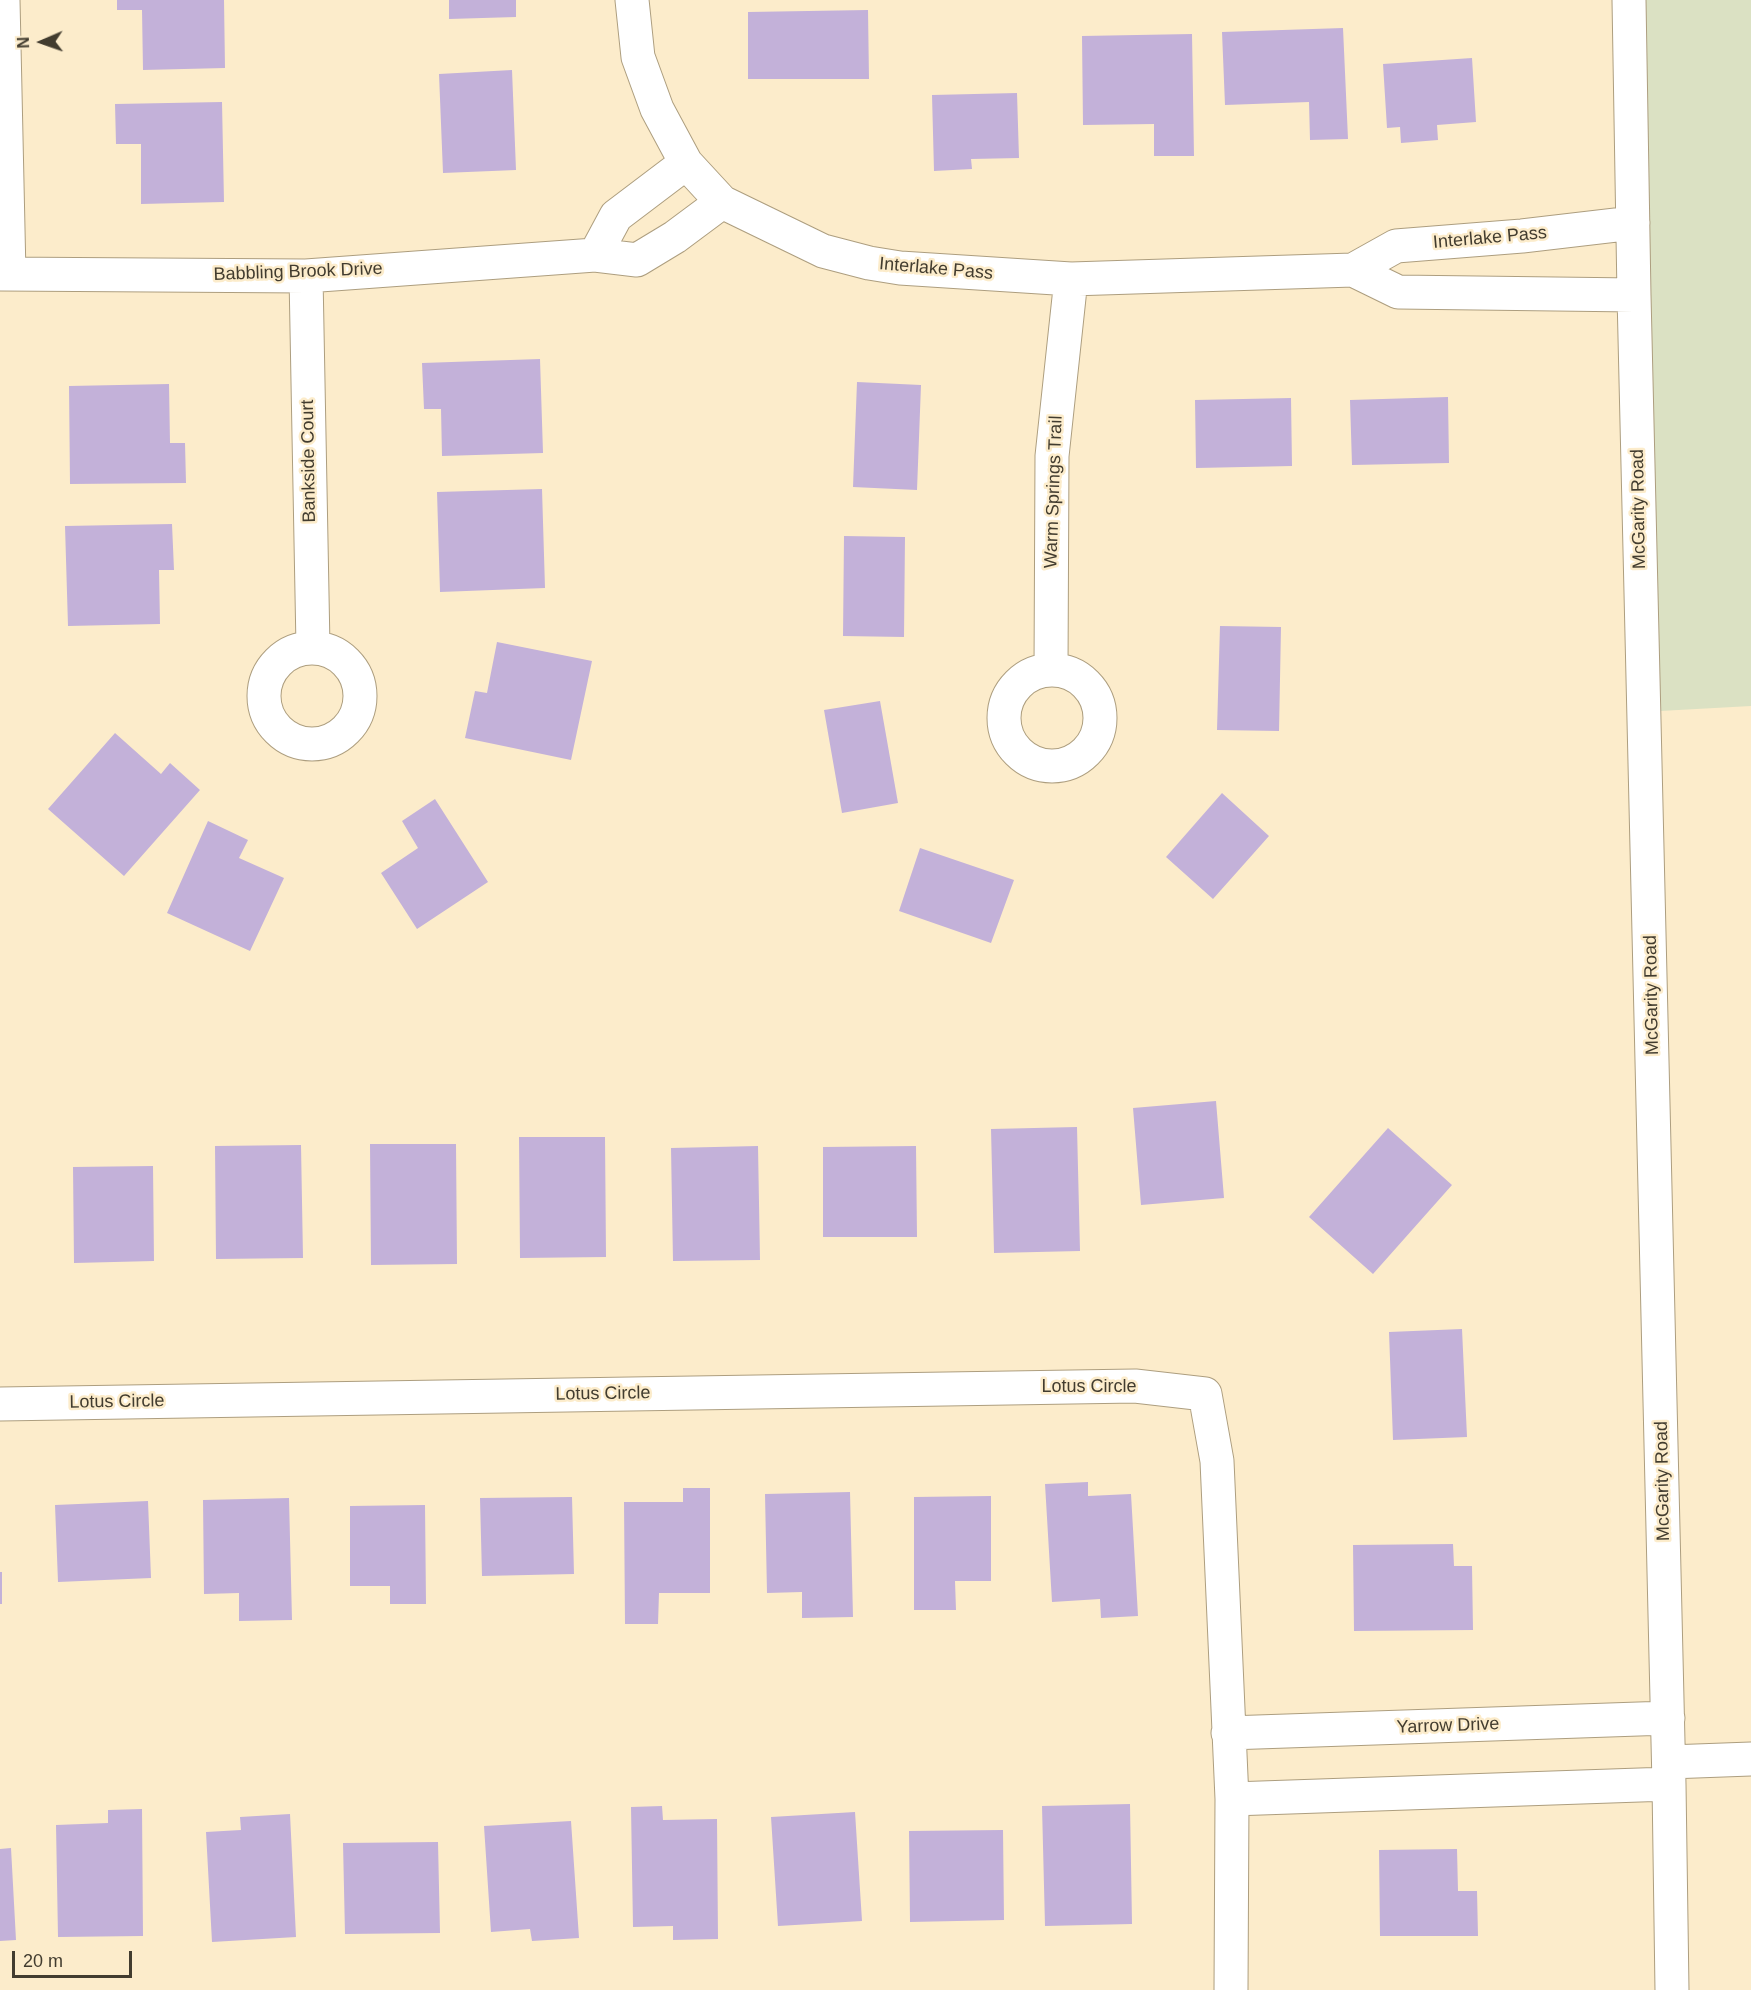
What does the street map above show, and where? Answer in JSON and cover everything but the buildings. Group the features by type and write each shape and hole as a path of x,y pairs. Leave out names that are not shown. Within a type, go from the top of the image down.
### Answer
{"street":[{"path":"3,0 5,274"},
{"name":"Interlake Pass","path":"632,0 638,57 657,109 686,163 722,201 823,251 870,262 900,268 1071,279 1353,270 1396,246 1532,235 1633,222"},
{"name":"McGarity Road","path":"1629,0 1668,1718 1672,1990"},
{"path":"595,255 616,216 686,163"},
{"name":"Babbling Brook Drive","path":"5,274 306,276 595,255 637,260 675,237 722,201"},
{"name":"Interlake Pass","path":"1353,270 1398,292 1634,295"},
{"name":"Bankside Court","path":"306,276 313,647"},
{"name":"Warm Springs Trail","path":"1051,669 1052,456 1071,279"},
{"name":"Lotus Circle","path":"0,1404 1135,1386 1205,1394 1217,1461 1228,1732"},
{"name":"Yarrow Drive","path":"1228,1732 1668,1718"},
{"path":"1228,1732 1232,1799 1231,1990"},
{"path":"1232,1799 1669,1773 1751,1759"}],"green space":[{"path":"1628,0 1751,0 1751,706 1642,712"}]}
